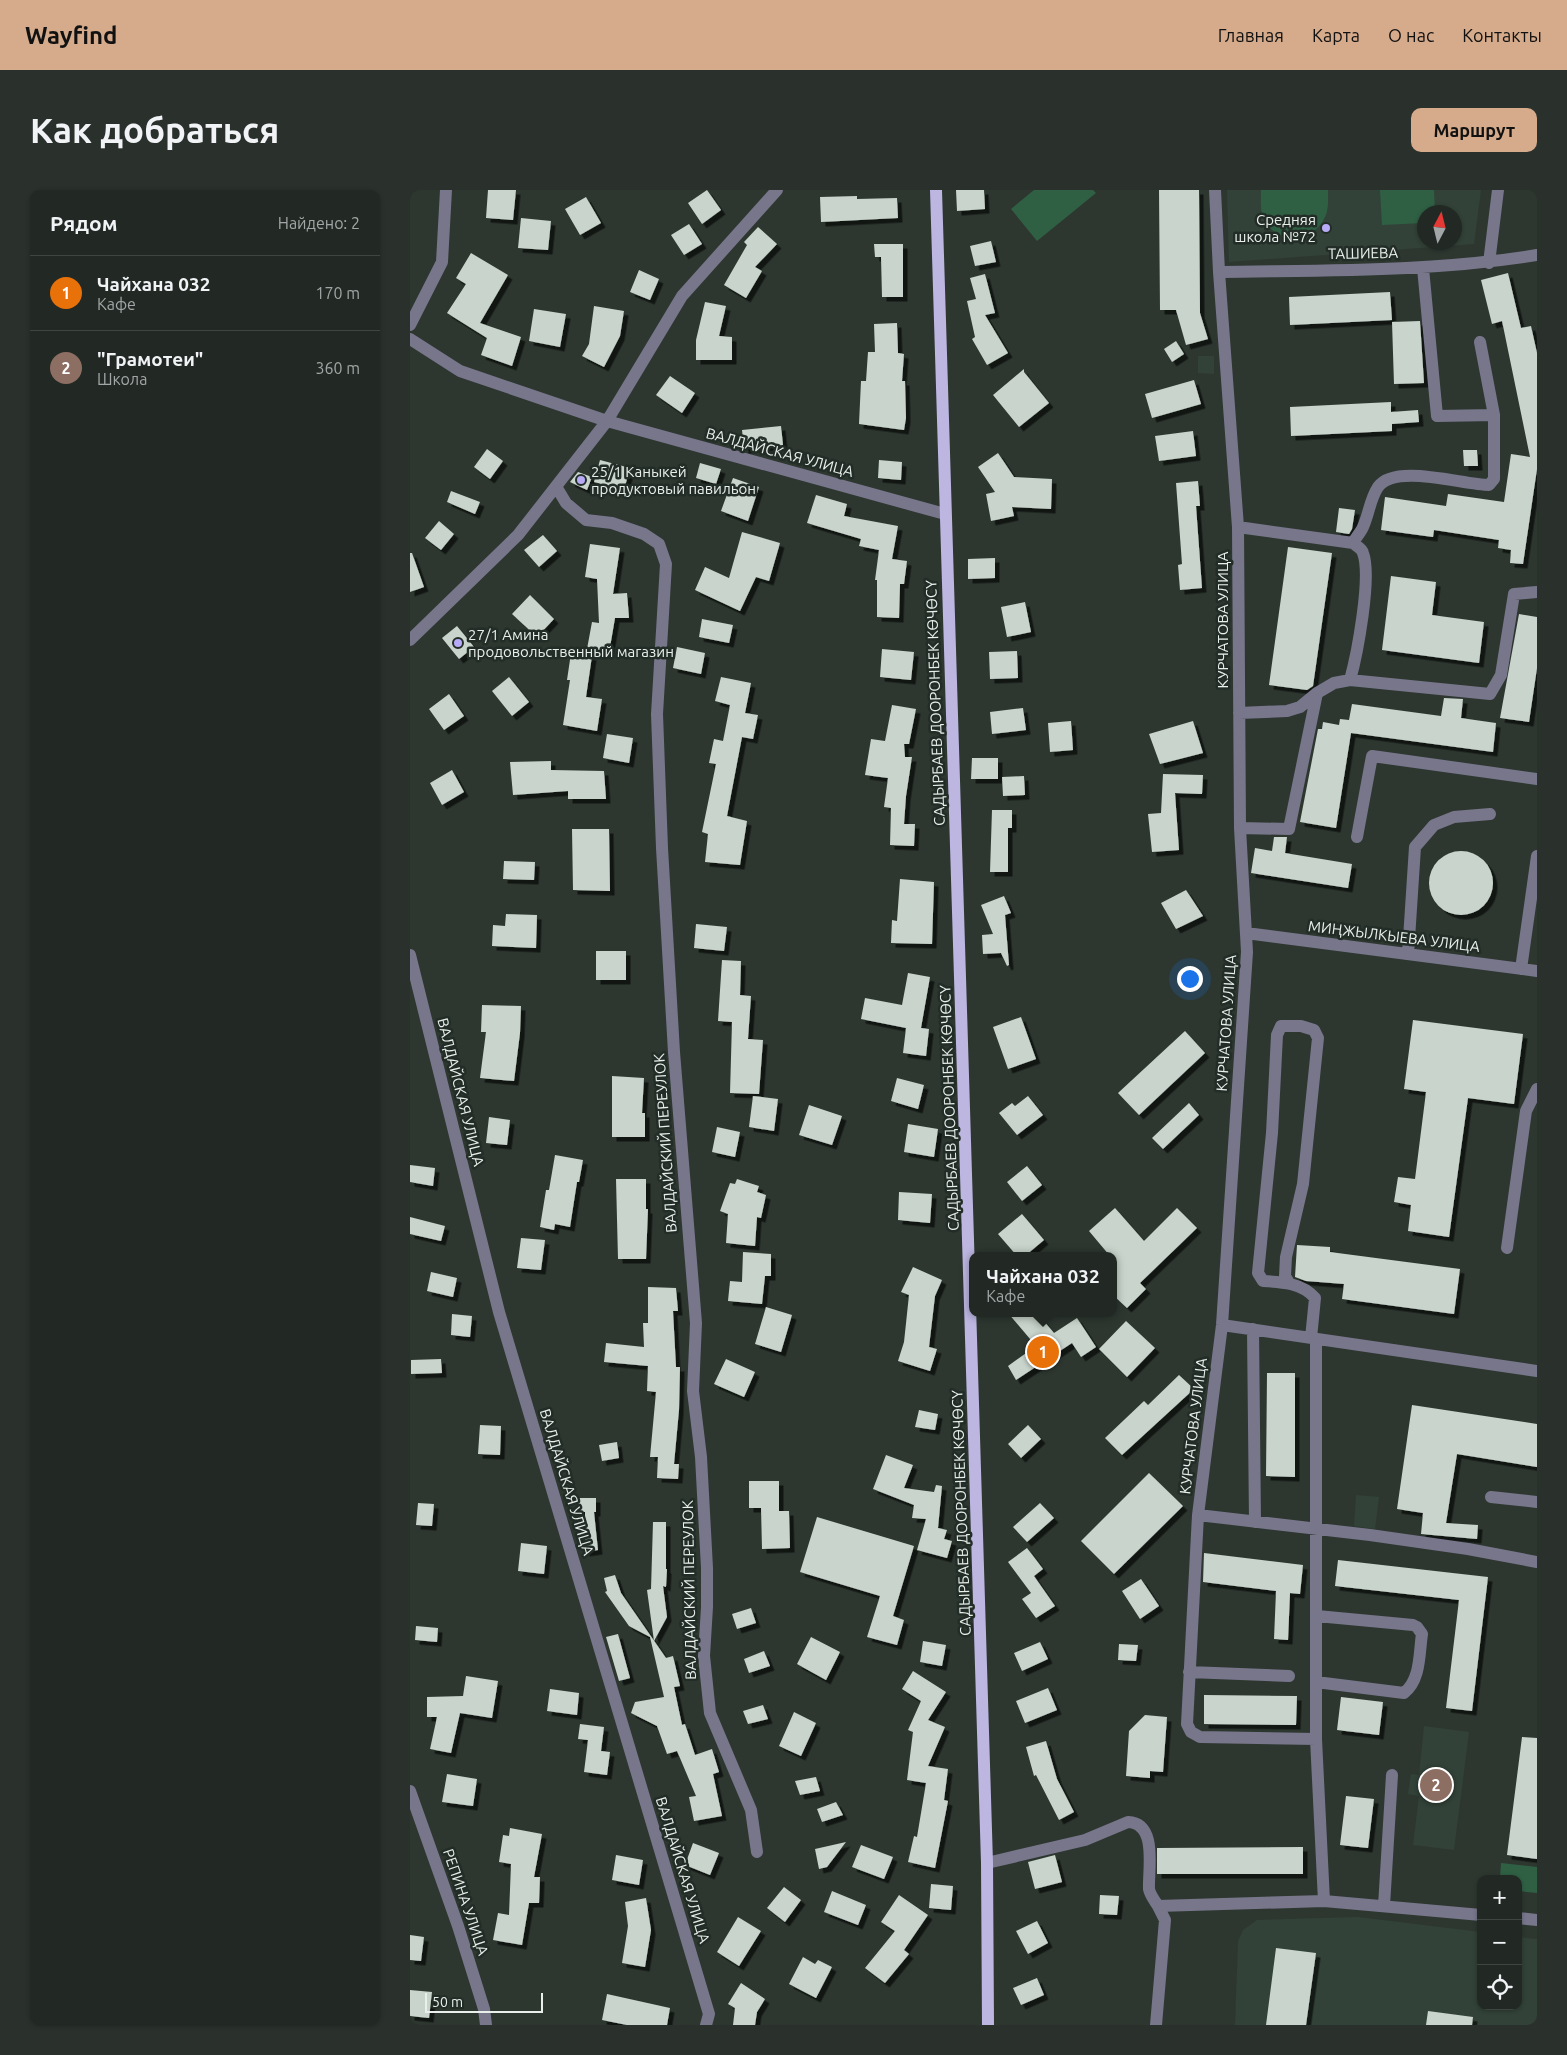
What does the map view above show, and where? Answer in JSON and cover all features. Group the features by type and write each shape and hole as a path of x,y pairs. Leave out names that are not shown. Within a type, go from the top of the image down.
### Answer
{"main road":[{"name":"САДЫРБАЕВ ДООРОНБЕК КӨЧӨСҮ","path":"936,190 970,1252"},
{"name":"САДЫРБАЕВ ДООРОНБЕК КӨЧӨСҮ","path":"972,1317 987,1863 988,2025"}],"street":[{"path":"410,325 442,262 446,190"},
{"path":"410,640 518,536 607,421 682,296 778,190"},
{"name":"КУРЧАТОВА УЛИЦА","path":"1216,190 1219,272 1238,527 1240,828 1247,952 1222,1325 1198,1515 1316,1528 1468,1549 1537,1562"},
{"path":"1489,263 1498,190"},
{"name":"ТАШИЕВА","path":"1219,272 1423,268 1489,263 1537,255"},
{"path":"1423,268 1437,416 1494,415"},
{"name":"ВАЛДАЙСКАЯ УЛИЦА","path":"410,339 460,372 607,421 945,514"},
{"path":"1352,542 1363,528 1374,493 1387,478 1396,476 1438,478 1489,485 1494,479 1494,415 1480,342"},
{"name":"ВАЛДАЙСКИЙ ПЕРЕУЛОК","path":"556,488 566,503 586,520 612,523 644,534 659,544 666,564 657,714 662,848 674,1052 696,1323 693,1391 701,1458 707,1568 704,1656 710,1713 751,1810 757,1852"},
{"path":"1238,527 1352,542 1364,554 1366,570 1359,639 1350,680"},
{"path":"1239,713 1287,711 1300,707 1317,693 1334,684 1350,680 1490,694 1502,675 1514,594 1537,592"},
{"path":"1240,828 1289,829 1317,693"},
{"path":"1357,836 1372,756 1537,779"},
{"path":"1408,954 1415,847 1434,825 1454,817 1490,814"},
{"path":"1521,969 1536,874 1537,856"},
{"name":"МИҢЖЫЛКЫЕВА УЛИЦА","path":"1246,933 1537,971"},
{"name":"ВАЛДАЙСКАЯ УЛИЦА","path":"410,955 499,1312 708,2020"},
{"path":"1289,1283 1285,1276 1286,1257 1303,1184 1318,1038 1314,1030 1301,1026 1281,1026 1277,1035 1272,1132 1258,1273 1263,1281 1289,1283 1309,1292 1315,1298 1316,1739 1324,1902"},
{"path":"1506,1248 1526,1111 1537,1089"},
{"path":"1222,1325 1537,1371"},
{"path":"1253,1329 1255,1522"},
{"path":"1491,1497 1537,1502"},
{"path":"1198,1515 1187,1724 1191,1732 1200,1738 1316,1739"},
{"path":"1316,1616 1413,1625 1422,1634 1416,1679 1411,1688 1404,1693 1316,1682"},
{"path":"1190,1672 1289,1676"},
{"path":"1384,1906 1392,1775"},
{"name":"РЕПИНА УЛИЦА","path":"410,1791 458,1926 484,2009 486,2025"},
{"path":"987,1863 1084,1840 1128,1822 1133,1822 1142,1829 1148,1837 1149,1891 1164,1920 1156,2025"},
{"path":"1158,1906 1324,1902 1477,1915"},
{"path":"1522,1918 1537,1920"}],"shaded area":[{"name":"Средняя школа №72","path":"1227,190 1481,190 1474,244 1462,245 1462,205 1417,205 1417,248 1229,262"},
{"path":"1198,356 1214,356 1214,374 1198,373"},
{"path":"1356,1495 1379,1497 1375,1529 1354,1526"},
{"path":"1424,1726 1469,1732 1454,1850 1413,1845 1419,1796 1408,1794 1411,1774 1419,1775"},
{"path":"1358,1917 1477,1932 1477,2010 1522,2010 1522,1937 1537,1939 1537,2025 1235,2025 1238,1941 1243,1930 1257,1920"}],"green space":[{"path":"1034,190 1093,190 1096,193 1037,241 1011,209"},
{"path":"1261,190 1328,190 1328,204 1325,217 1320,226 1312,232 1303,236 1285,236 1268,226 1263,217"},
{"path":"1380,190 1434,190 1435,205 1417,205 1417,223 1382,225"},
{"path":"1501,1863 1537,1867 1537,1893 1522,1891 1522,1875 1500,1875"}],"building":[{"path":"488,190 516,190 513,220 486,218"},
{"path":"707,190 721,210 702,224 688,203"},
{"path":"956,190 984,190 985,209 957,211"},
{"path":"1159,190 1199,190 1200,313 1208,339 1186,345 1176,310 1160,310"},
{"path":"857,196 857,199 897,198 898,218 821,222 820,197"},
{"path":"586,197 601,223 580,235 565,209"},
{"path":"521,218 551,221 548,250 518,248"},
{"path":"689,224 702,244 684,255 671,235"},
{"path":"758,227 777,244 755,267 762,271 746,298 724,285 747,245 744,242"},
{"path":"991,241 996,262 975,266 970,246"},
{"path":"874,244 903,244 903,297 882,297 881,257 875,257"},
{"path":"471,253 508,275 480,323 521,337 512,366 481,355 487,338 447,313 466,284 456,278"},
{"path":"639,270 659,279 650,300 630,292"},
{"path":"1508,273 1521,328 1531,326 1537,353 1537,469 1523,564 1510,563 1511,550 1498,548 1499,540 1434,530 1433,537 1381,530 1385,497 1446,506 1448,494 1504,502 1511,454 1530,457 1502,321 1492,324 1481,280"},
{"path":"985,274 995,313 985,315 1008,353 987,365 972,339 975,337 967,301 976,299 970,278"},
{"path":"1390,292 1392,320 1290,325 1289,297"},
{"path":"705,302 726,306 719,336 732,337 732,360 696,360 696,340"},
{"path":"594,306 624,311 620,336 604,367 582,356 589,344"},
{"path":"534,309 566,314 560,347 529,341"},
{"path":"1420,321 1424,383 1394,384 1392,322"},
{"path":"897,323 898,353 904,354 902,381 905,381 906,418 904,430 859,424 861,381 866,381 868,352 875,352 874,324"},
{"path":"1176,341 1184,354 1172,362 1164,349"},
{"path":"1024,369 1024,372 1049,403 1019,427 993,395"},
{"path":"670,376 695,393 682,413 656,395"},
{"path":"1194,380 1201,404 1152,418 1145,394"},
{"path":"1391,402 1391,412 1418,410 1419,422 1392,424 1392,431 1291,436 1290,407"},
{"path":"781,426 783,445 744,449 742,430"},
{"path":"1193,431 1196,456 1159,461 1155,436"},
{"path":"487,449 503,461 490,479 474,467"},
{"path":"1463,450 1477,450 1478,466 1464,466"},
{"path":"998,453 1014,477 1052,479 1051,509 1012,507 1014,516 991,521 986,494 995,492 978,467"},
{"path":"600,460 630,468 624,490 594,482"},
{"path":"879,460 902,462 901,480 878,478"},
{"path":"700,463 721,469 716,484 696,478"},
{"name":"25/1 Каныкей продуктовый павильон","path":"578,472 592,477 587,490 570,482"},
{"path":"733,478 759,487 748,521 721,511"},
{"path":"1198,481 1200,506 1196,506 1202,588 1180,590 1178,565 1182,564 1176,483"},
{"path":"451,491 480,502 475,514 447,502"},
{"path":"816,495 847,504 844,516 898,526 892,559 907,561 904,584 900,584 899,618 877,617 877,580 875,580 879,550 859,546 861,539 807,523"},
{"path":"1339,508 1355,510 1352,529 1349,534 1336,532"},
{"path":"439,521 454,534 441,550 425,538"},
{"path":"742,532 780,543 769,581 756,577 740,611 695,590 705,567 729,578"},
{"path":"543,535 557,551 539,567 524,550"},
{"path":"590,544 620,548 613,594 627,593 629,618 615,618 609,653 587,649 592,622 599,623 597,579 585,577"},
{"path":"1288,547 1332,553 1313,686 1307,690 1269,685"},
{"path":"410,553 412,553 424,587 410,592"},
{"path":"995,558 995,578 968,579 968,559"},
{"path":"1391,576 1436,582 1432,615 1484,622 1479,663 1382,650"},
{"path":"530,595 554,619 537,637 512,614"},
{"path":"1025,602 1031,632 1007,637 1001,607"},
{"path":"1519,614 1537,617 1537,668 1529,722 1500,718"},
{"path":"702,619 733,625 729,643 699,637"},
{"name":"27/1 Амина продовольственный магазин","path":"457,626 474,647 459,659 442,638"},
{"path":"677,647 705,653 701,674 673,668"},
{"path":"882,649 914,652 911,680 880,677"},
{"path":"1017,651 1018,678 990,679 989,652"},
{"path":"571,653 592,656 586,697 602,699 597,731 563,725 570,680 567,680"},
{"path":"509,677 529,702 512,716 492,691"},
{"path":"721,677 751,683 745,713 758,715 753,739 742,737 727,816 747,821 740,865 705,862 708,834 702,832 716,764 709,763 714,739 723,741 730,705 715,701"},
{"path":"449,694 464,716 444,730 429,709"},
{"path":"1444,698 1463,699 1461,718 1496,723 1493,752 1351,733 1336,828 1300,822 1318,729 1322,729 1323,722 1339,725 1340,719 1349,720 1352,704 1441,716"},
{"path":"892,705 916,709 909,744 904,744 905,757 912,757 904,824 915,824 914,846 890,845 891,808 884,807 888,778 865,775 871,739 885,741"},
{"path":"1023,708 1026,730 992,734 990,712"},
{"path":"1071,721 1073,750 1050,752 1048,723"},
{"path":"1193,721 1203,753 1160,764 1149,734"},
{"path":"607,734 633,738 629,763 603,758"},
{"path":"972,758 998,758 998,779 971,779"},
{"path":"551,761 551,770 604,771 606,799 568,799 568,791 513,795 510,762"},
{"path":"452,770 464,792 442,805 430,783"},
{"path":"1163,774 1203,775 1202,794 1175,793 1179,850 1152,852 1148,814 1161,813"},
{"path":"1024,776 1025,795 1003,796 1002,777"},
{"path":"992,810 1012,810 1012,828 1008,828 1008,872 990,872"},
{"path":"572,829 609,829 610,891 573,890"},
{"path":"1274,837 1287,837 1285,853 1352,864 1348,888 1251,873 1255,848 1272,851"},
{"path":"1455,851 1467,851 1484,860 1491,871 1493,883 1491,895 1484,906 1467,915 1455,915 1443,910 1434,901 1429,889 1429,877 1434,865 1443,856"},
{"path":"504,861 535,862 534,880 503,879"},
{"path":"900,879 934,882 932,944 891,943 892,920 897,921"},
{"path":"1186,890 1203,916 1176,929 1161,903"},
{"path":"1004,896 1011,913 1005,915 1009,965 1007,966 1001,953 983,954 982,935 993,934 981,905"},
{"path":"506,914 537,915 536,948 492,946 493,925 505,926"},
{"path":"696,924 727,927 724,951 694,948"},
{"path":"596,951 626,951 626,980 596,980"},
{"path":"722,960 741,961 740,995 751,996 748,1039 763,1040 759,1094 730,1093 732,1022 718,1021"},
{"path":"908,973 930,977 921,1028 929,1029 926,1056 903,1053 906,1028 861,1019 865,998 902,1005"},
{"path":"482,1005 521,1006 520,1033 514,1081 480,1078 486,1032 481,1032"},
{"path":"1021,1017 1036,1059 1008,1069 993,1027"},
{"path":"1413,1020 1523,1034 1514,1104 1468,1098 1449,1237 1408,1231 1411,1205 1394,1202 1398,1177 1415,1179 1426,1092 1404,1089"},
{"path":"1185,1031 1205,1053 1139,1115 1118,1093"},
{"path":"612,1076 644,1078 642,1113 645,1113 645,1137 612,1137"},
{"path":"897,1078 924,1085 918,1109 891,1101"},
{"path":"753,1096 778,1099 774,1131 749,1127"},
{"path":"1028,1096 1043,1115 1017,1135 999,1113 1012,1103 1015,1106"},
{"path":"1189,1103 1199,1115 1163,1149 1152,1138"},
{"path":"809,1105 842,1116 832,1145 799,1135"},
{"path":"489,1117 510,1120 507,1145 486,1143"},
{"path":"908,1124 938,1129 934,1157 904,1152"},
{"path":"717,1127 740,1132 735,1157 712,1152"},
{"path":"555,1155 583,1160 579,1182 577,1182 570,1227 555,1224 554,1230 540,1227 546,1190 549,1190"},
{"path":"410,1165 435,1168 433,1186 410,1182"},
{"path":"1027,1166 1042,1185 1022,1201 1007,1182"},
{"path":"616,1179 646,1179 646,1209 648,1209 646,1259 618,1259"},
{"path":"737,1179 759,1186 757,1192 766,1195 761,1218 757,1217 755,1246 726,1243 728,1214 720,1211 730,1183 735,1184"},
{"path":"899,1192 932,1194 930,1223 898,1220"},
{"path":"1115,1208 1144,1241 1177,1208 1197,1228 1140,1283 1146,1289 1127,1308 1117,1299 1117,1252 1107,1252 1089,1231"},
{"path":"1022,1214 1044,1240 1030,1252 1014,1252 998,1234"},
{"path":"410,1217 445,1226 441,1241 410,1234"},
{"path":"521,1238 545,1240 541,1270 517,1268"},
{"path":"1297,1245 1330,1247 1330,1252 1460,1269 1454,1314 1342,1299 1344,1284 1306,1281 1295,1277"},
{"path":"743,1252 771,1254 771,1276 765,1276 762,1304 728,1301 730,1281 742,1282"},
{"path":"913,1267 942,1280 935,1296 929,1347 937,1349 930,1371 898,1361 904,1342 909,1295 901,1292"},
{"path":"431,1272 457,1278 453,1297 427,1291"},
{"path":"648,1287 676,1288 678,1311 673,1311 676,1367 680,1367 679,1410 674,1464 679,1464 678,1479 657,1478 658,1457 650,1457 656,1392 647,1391 648,1366 604,1362 606,1343 644,1347 643,1323 648,1323"},
{"path":"766,1307 792,1315 781,1352 755,1344"},
{"path":"452,1314 472,1316 470,1337 451,1335"},
{"path":"1011,1317 1040,1317 1054,1333 1077,1318 1096,1347 1081,1357 1072,1343 1016,1380 1008,1366 1036,1346"},
{"path":"1126,1321 1155,1348 1127,1377 1099,1349"},
{"path":"441,1359 442,1373 411,1374 411,1360"},
{"path":"726,1359 755,1372 744,1397 714,1384"},
{"path":"1267,1373 1295,1373 1295,1477 1266,1476"},
{"path":"1179,1375 1194,1389 1122,1455 1105,1438 1144,1401 1148,1405"},
{"path":"1412,1405 1537,1424 1537,1467 1457,1454 1446,1523 1478,1525 1477,1539 1421,1534 1423,1513 1397,1509"},
{"path":"919,1410 938,1414 935,1430 915,1427"},
{"path":"480,1425 501,1426 500,1455 478,1454"},
{"path":"1028,1425 1041,1439 1021,1458 1008,1444"},
{"path":"617,1442 619,1458 602,1461 599,1445"},
{"path":"886,1455 913,1465 904,1488 934,1492 936,1485 942,1486 938,1528 947,1530 944,1539 952,1541 947,1558 917,1550 926,1519 912,1518 914,1505 873,1489"},
{"path":"1149,1473 1183,1506 1114,1574 1081,1541"},
{"path":"749,1481 779,1481 779,1511 789,1511 790,1548 762,1549 761,1508 749,1508"},
{"path":"578,1498 596,1498 596,1512 594,1512 598,1550 585,1552 585,1512 579,1512"},
{"path":"418,1503 434,1504 432,1526 416,1525"},
{"path":"1040,1503 1054,1518 1027,1542 1013,1527"},
{"path":"817,1517 914,1546 893,1616 904,1620 897,1645 867,1637 880,1596 800,1572"},
{"path":"653,1522 666,1522 667,1569 666,1587 663,1586 667,1617 654,1641 647,1590 651,1589"},
{"path":"521,1543 547,1546 544,1574 518,1571"},
{"path":"1027,1548 1043,1569 1034,1576 1055,1606 1036,1618 1022,1599 1031,1593 1008,1562"},
{"path":"1204,1553 1303,1565 1300,1594 1290,1593 1288,1640 1274,1639 1276,1591 1203,1582"},
{"path":"1338,1560 1488,1577 1472,1711 1446,1708 1459,1600 1335,1586"},
{"path":"615,1575 621,1593 666,1658 673,1656 680,1686 674,1687 682,1725 685,1724 695,1755 712,1749 719,1772 713,1774 722,1816 694,1821 689,1797 696,1796 677,1751 667,1754 657,1726 631,1713 635,1702 664,1697 650,1637 629,1626 605,1592 607,1591 604,1578"},
{"path":"1141,1579 1159,1606 1140,1619 1122,1591"},
{"path":"751,1608 756,1623 737,1629 732,1614"},
{"path":"416,1626 438,1628 437,1642 415,1640"},
{"path":"618,1634 630,1678 619,1681 606,1637"},
{"path":"811,1637 840,1652 826,1680 797,1664"},
{"path":"923,1641 946,1645 942,1666 920,1662"},
{"path":"1040,1642 1048,1659 1022,1671 1014,1653"},
{"path":"1119,1644 1138,1645 1136,1661 1118,1660"},
{"path":"764,1651 770,1666 749,1673 744,1659"},
{"path":"913,1671 946,1692 928,1720 945,1727 928,1766 948,1769 944,1800 948,1801 935,1868 908,1862 914,1836 917,1837 926,1783 907,1780 913,1732 908,1730 921,1701 902,1689"},
{"path":"466,1676 498,1681 492,1718 460,1713 451,1753 430,1749 437,1717 427,1717 427,1697 463,1696"},
{"path":"1048,1688 1057,1710 1025,1723 1016,1701"},
{"path":"550,1689 579,1693 577,1715 547,1711"},
{"path":"1204,1695 1297,1696 1296,1725 1204,1724"},
{"path":"1341,1697 1383,1702 1379,1735 1337,1730"},
{"path":"763,1705 768,1719 748,1724 743,1711"},
{"path":"794,1712 816,1723 801,1756 779,1746"},
{"path":"1145,1715 1167,1717 1163,1772 1150,1771 1150,1778 1126,1776 1129,1731"},
{"path":"580,1724 604,1727 601,1751 610,1752 607,1775 584,1772 588,1740 578,1739"},
{"path":"1522,1737 1537,1738 1537,1859 1507,1855"},
{"path":"1046,1741 1057,1779 1074,1812 1059,1820 1036,1775 1034,1776 1026,1747"},
{"path":"447,1774 477,1779 473,1806 442,1802"},
{"path":"816,1777 820,1791 800,1795 795,1781"},
{"path":"1346,1796 1374,1799 1368,1848 1340,1845"},
{"path":"836,1802 843,1815 822,1822 817,1809"},
{"path":"510,1828 542,1834 534,1877 540,1877 539,1903 529,1903 522,1945 493,1940 498,1913 509,1915 511,1864 499,1862 503,1835 509,1836"},
{"path":"846,1842 827,1867 819,1869 815,1849"},
{"path":"693,1843 719,1853 710,1875 685,1865"},
{"path":"861,1845 893,1857 884,1879 852,1867"},
{"path":"1303,1847 1303,1874 1157,1874 1157,1848"},
{"path":"616,1855 643,1860 639,1885 612,1880"},
{"path":"1055,1855 1062,1882 1035,1889 1028,1862"},
{"path":"931,1884 953,1886 951,1910 929,1908"},
{"path":"784,1887 801,1900 785,1922 767,1908"},
{"path":"832,1891 866,1905 858,1925 824,1912"},
{"path":"899,1895 928,1915 904,1950 909,1954 885,1983 865,1968 895,1931 881,1922"},
{"path":"1100,1895 1119,1896 1117,1915 1099,1914"},
{"path":"646,1898 651,1930 645,1967 622,1963 628,1926 625,1902"},
{"path":"738,1917 761,1931 739,1966 717,1952"},
{"path":"1037,1921 1048,1943 1028,1954 1016,1931"},
{"path":"410,1935 424,1937 421,1961 410,1960"},
{"path":"1276,1948 1316,1953 1306,2025 1266,2025"},
{"path":"803,1957 815,1964 818,1960 832,1967 816,1998 789,1984"},
{"path":"1037,1978 1044,1995 1021,2005 1013,1988"},
{"path":"741,1983 765,1999 757,2012 755,2025 733,2025 735,2008 728,2004"},
{"path":"410,1990 432,1992 429,2018 410,2016"},
{"path":"607,1994 670,2008 667,2025 627,2025 602,2020"},
{"path":"1428,2011 1473,2017 1472,2025 1426,2025"}],"place":[{"name":"Средняя школа №72","path":"1326,228"},
{"name":"25/1 Каныкей продуктовый павильон","path":"581,480"},
{"name":"27/1 Амина продовольственный магазин","path":"458,643"},
{"name":"Чайхана 032","path":"1043,1352"},
{"name":"\"Грамотеи\"","path":"1436,1785"}]}
